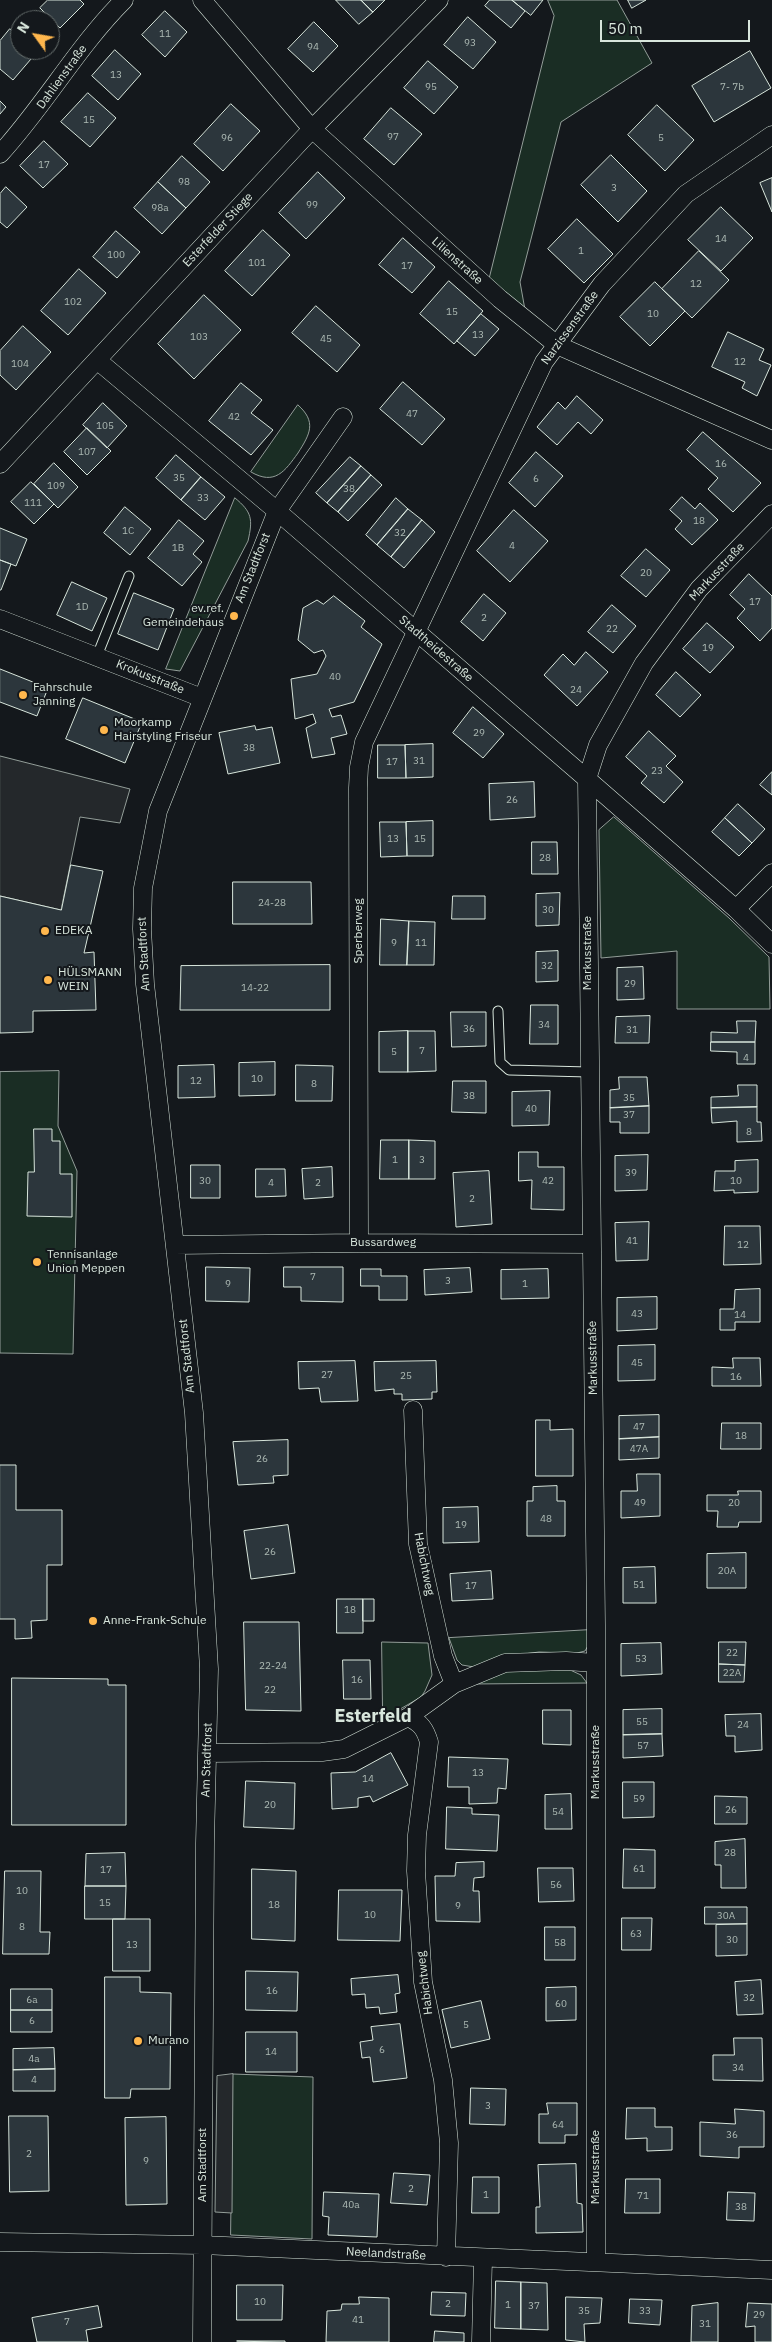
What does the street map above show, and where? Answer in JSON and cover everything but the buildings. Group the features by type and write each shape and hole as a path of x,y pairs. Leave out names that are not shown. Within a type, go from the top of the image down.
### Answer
{"street":[{"name":"Dahlienstraße","path":"0,154 34,116 82,48 124,0"},
{"name":"Lilienstraße","path":"202,0 312,129 500,299 557,345 772,440"},
{"name":"Esterfelder Stiege","path":"0,464 312,129 439,0"},
{"name":"Narzissenstraße","path":"415,631 544,362 602,284 686,194 772,135"},
{"name":"Stadtheidestraße","path":"97,360 277,511 587,779 736,909 772,944"},
{"name":"Am Stadtforst","path":"202,2342 207,1753 210,1669 194,1413 145,984 142,929 143,888 158,811 277,511 343,417"},
{"name":"Markusstraße","path":"596,2262 596,1663 587,779 598,745 644,663 699,589 772,514"},
{"name":"Krokusstraße","path":"0,619 202,698"},
{"name":"Sperberweg","path":"359,1242 359,767 364,742 415,631"},
{"path":"736,909 772,873"},
{"name":"Bussardweg","path":"175,1245 359,1242 592,1244"},
{"name":"Habichtweg","path":"413,1410 418,1544 444,1656 454,1684"},
{"path":"207,1753 322,1752 344,1749 408,1717 454,1684 504,1663 544,1661 596,1663"},
{"name":"Habichtweg","path":"408,1717 419,1722 425,1730 429,1742 417,1835 416,1871 423,1982 443,2080 449,2143 446,2257"},
{"name":"Neelandstraße","path":"0,2242 202,2245 483,2259 772,2270"},
{"path":"482,2342 483,2259"}],"lane":[{"path":"97,656 129,576"},
{"path":"498,1011 500,1062 509,1070 590,1072"}],"green space":[{"path":"548,0 617,0 652,63 561,122 520,282 527,321 487,287 554,16"},
{"path":"298,405 308,417 310,428 306,440 289,466 273,477 259,476 251,472"},
{"path":"235,498 250,516 248,541 180,671 166,669"},
{"path":"614,817 729,918 769,957 770,1009 677,1009 677,951 601,958 599,830"},
{"name":"Tennisanlage Union Meppen","path":"59,1071 58,1126 77,1171 73,1354 0,1353 0,1072"},
{"path":"590,1630 589,1644 585,1651 577,1653 539,1652 501,1657 474,1667 462,1665 457,1660 449,1638"},
{"path":"382,1642 428,1643 432,1675 421,1697 383,1719"},
{"path":"568,1669 581,1675 587,1683 472,1684 500,1672"},
{"path":"233,2074 313,2077 312,2239 231,2235"}],"shaded area":[{"path":"0,756 130,789 120,823 80,817 61,910 0,896"},
{"path":"233,2074 232,2213 215,2212 217,2076"}],"place":[{"name":"ev.ref. Gemeindehaus","path":"234,616"},
{"name":"Fahrschule Janning","path":"23,695"},
{"name":"Moorkamp Hairstyling Friseur","path":"104,730"},
{"name":"EDEKA","path":"45,931"},
{"name":"HÜLSMANN WEIN","path":"48,980"},
{"name":"Tennisanlage Union Meppen","path":"37,1262"},
{"name":"Anne-Frank-Schule","path":"93,1621"},
{"name":"Murano","path":"138,2041"}],"district":[{"name":"Esterfeld","path":"373,1717"}]}
